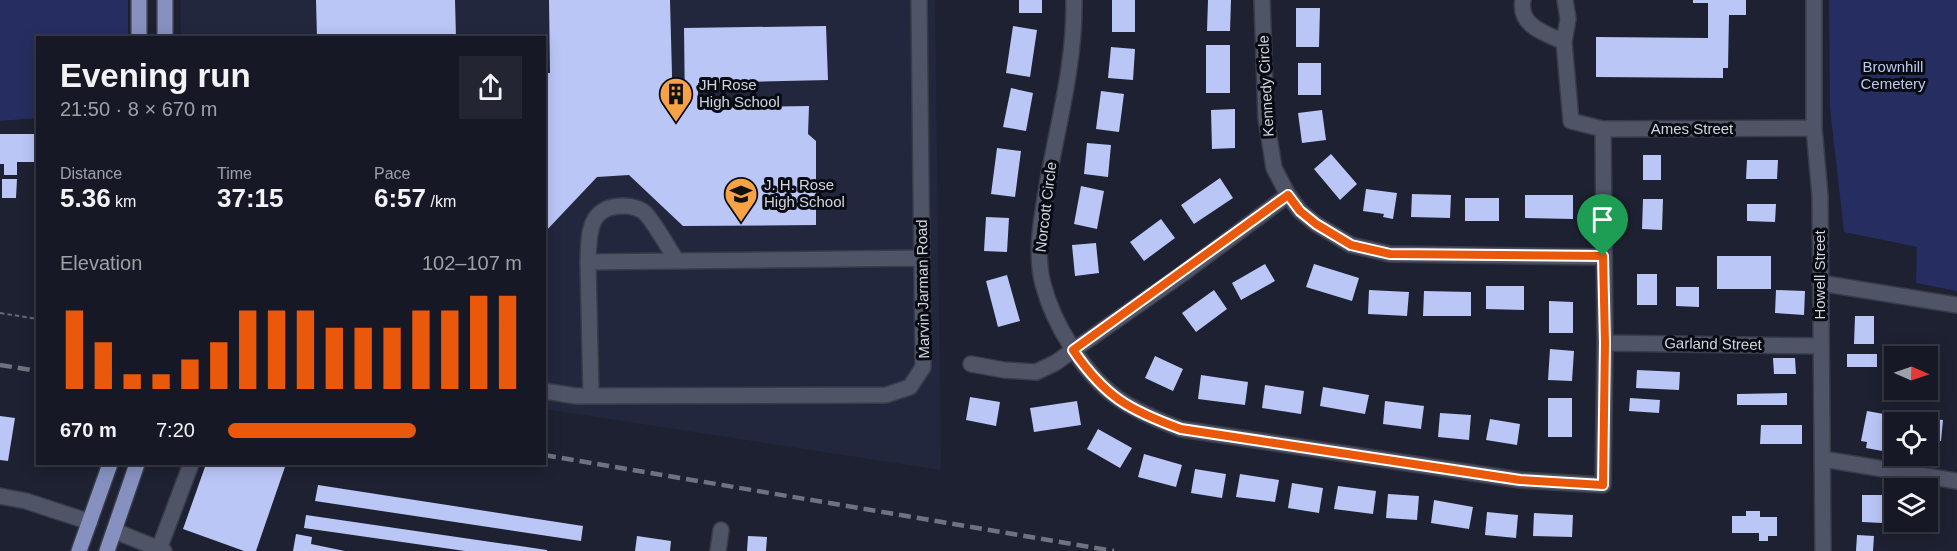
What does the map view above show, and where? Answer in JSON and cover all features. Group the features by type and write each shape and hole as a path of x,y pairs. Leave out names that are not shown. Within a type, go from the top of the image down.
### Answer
{"main road":[{"path":"139,0 139,36"},
{"path":"165,0 165,36"},
{"path":"79,551 110,465"},
{"path":"107,551 137,465"},
{"path":"90,522 115,531"}],"street":[{"name":"Marvin Jarman Road","path":"546,390 576,396 886,395 910,387 923,367 919,0"},
{"name":"Norcott Circle","path":"1074,0 1071,60 1042,215 1040,260 1042,283 1055,321 1087,370 1107,392 1142,414 1181,429 1520,480 1603,485 1605,343"},
{"name":"Kennedy Circle","path":"1262,0 1266,118 1274,168 1288,195 1300,211 1316,224 1351,245 1390,254 1603,256"},
{"path":"1523,0 1523,16 1529,25 1564,42 1568,19 1565,0"},
{"name":"Howell Street","path":"1814,0 1814,128 1820,196 1823,551"},
{"name":"Ames Street","path":"1564,42 1571,121 1603,129 1814,128"},
{"path":"1603,129 1605,343"},
{"path":"971,364 1004,370 1036,372 1055,363 1288,195"},
{"path":"591,396 588,262 589,231 596,217 603,210 616,206 630,206 645,213 677,261"},
{"path":"588,262 922,258"},
{"path":"1820,283 1957,305"},
{"name":"Garland Street","path":"1605,343 1821,346"},
{"path":"1823,459 1957,482"},
{"path":"115,531 161,550 191,465"},
{"path":"0,496 46,507 90,522"},
{"path":"718,551 721,530"}],"path":[{"path":"0,313 36,319"}],"shaded area":[{"name":"J. H. Rose High School","path":"181,0 935,0 941,470 546,409 546,36 181,36"}],"green space":[{"path":"0,0 128,0 128,36 36,36 36,118 0,121"},
{"name":"Brownhill Cemetery","path":"1829,0 1957,0 1957,291 1916,283 1917,247 1844,232 1830,108"}],"building":[{"path":"316,0 455,0 456,36 317,36"},
{"name":"JH Rose High School","path":"549,0 670,0 673,113 685,111 684,28 826,26 828,80 698,83 698,108 809,106 808,134 816,141 816,225 683,226 629,175 597,177 546,231 546,73 550,73"},
{"path":"1019,0 1042,0 1042,13 1019,13"},
{"path":"1112,0 1135,0 1135,32 1112,32"},
{"path":"1208,0 1231,0 1230,31 1207,31"},
{"path":"1693,0 1746,0 1746,15 1729,15 1728,68 1723,68 1723,78 1596,77 1596,37 1708,38 1708,3 1693,3"},
{"path":"1296,8 1320,8 1319,47 1296,47"},
{"path":"1013,26 1037,30 1030,77 1006,73"},
{"path":"1206,45 1230,45 1230,93 1206,93"},
{"path":"1111,47 1135,49 1133,80 1108,78"},
{"path":"1298,63 1321,63 1321,95 1298,95"},
{"path":"1011,88 1033,93 1026,131 1003,127"},
{"path":"1101,91 1124,94 1119,132 1096,129"},
{"path":"1235,109 1235,148 1212,149 1211,110"},
{"path":"1322,110 1326,140 1302,143 1298,113"},
{"path":"0,134 36,134 36,162 17,162 17,175 4,175 4,164 0,164"},
{"path":"1087,143 1111,145 1108,177 1084,174"},
{"path":"997,148 1021,151 1015,197 991,194"},
{"path":"1331,154 1357,184 1340,200 1314,169"},
{"path":"1643,155 1661,155 1661,180 1643,180"},
{"path":"1747,160 1778,160 1777,179 1746,179"},
{"path":"1220,178 1233,198 1194,224 1181,205"},
{"path":"2,179 17,179 16,198 2,198"},
{"path":"1081,186 1104,191 1097,229 1074,224"},
{"path":"1366,189 1397,193 1393,219 1383,217 1384,214 1363,211"},
{"path":"1412,194 1451,195 1450,218 1411,217"},
{"path":"1525,195 1573,195 1573,219 1525,218"},
{"path":"1465,198 1499,198 1499,221 1465,221"},
{"path":"1643,199 1663,199 1662,230 1642,229"},
{"path":"1747,204 1776,204 1775,222 1747,221"},
{"path":"986,217 1009,218 1007,252 984,251"},
{"path":"1161,219 1175,238 1144,261 1130,242"},
{"path":"1096,243 1099,273 1075,276 1072,245"},
{"path":"1717,256 1771,256 1771,289 1717,289"},
{"path":"1265,264 1275,281 1241,300 1232,283"},
{"path":"1314,264 1359,278 1352,301 1306,287"},
{"path":"1637,274 1657,274 1657,305 1637,305"},
{"path":"1007,275 1020,321 998,327 986,281"},
{"path":"1486,286 1524,286 1524,310 1486,309"},
{"path":"1676,287 1699,287 1699,307 1676,306"},
{"path":"1214,290 1227,309 1196,332 1182,313"},
{"path":"1369,290 1409,292 1407,316 1368,314"},
{"path":"1776,290 1805,291 1804,315 1775,313"},
{"path":"1424,291 1471,292 1471,316 1423,316"},
{"path":"1549,301 1573,302 1573,333 1549,333"},
{"path":"1855,316 1874,316 1874,344 1854,344"},
{"path":"1550,349 1574,351 1572,381 1548,380"},
{"path":"1847,354 1877,354 1877,367 1847,367"},
{"path":"1155,356 1183,369 1173,391 1145,378"},
{"path":"1773,358 1795,358 1796,374 1774,374"},
{"path":"1637,370 1680,372 1679,390 1636,388"},
{"path":"1201,375 1248,382 1245,405 1198,399"},
{"path":"1265,385 1304,391 1301,414 1262,408"},
{"path":"1323,387 1369,395 1365,414 1320,406"},
{"path":"1787,393 1787,405 1737,405 1737,394"},
{"path":"970,397 1000,402 996,426 966,420"},
{"path":"1548,398 1572,398 1572,437 1548,437"},
{"path":"1630,398 1660,400 1659,413 1629,411"},
{"path":"1077,401 1081,425 1034,432 1030,408"},
{"path":"1385,401 1424,406 1421,429 1383,424"},
{"path":"1867,411 1884,414 1884,451 1866,448 1867,442 1861,441"},
{"path":"1440,413 1471,415 1469,440 1438,437"},
{"path":"0,416 15,418 8,461 0,460"},
{"path":"1490,419 1520,424 1517,445 1486,440"},
{"path":"1938,420 1943,420 1941,441 1938,441"},
{"path":"1761,425 1802,425 1802,444 1760,444"},
{"path":"1098,429 1132,448 1120,468 1087,449"},
{"path":"1144,454 1182,465 1176,487 1138,477"},
{"path":"206,465 286,465 256,551 244,551 183,529"},
{"path":"1195,469 1226,474 1222,498 1191,493"},
{"path":"1240,474 1279,480 1275,502 1236,497"},
{"path":"1292,483 1323,488 1319,513 1288,508"},
{"path":"318,485 583,526 581,541 315,501"},
{"path":"1338,486 1376,491 1373,514 1334,509"},
{"path":"1938,487 1940,487 1938,524"},
{"path":"1388,494 1419,496 1417,520 1386,518"},
{"path":"1862,495 1883,495 1883,523 1862,522"},
{"path":"1434,500 1473,507 1469,529 1431,523"},
{"path":"1746,511 1760,511 1760,517 1777,517 1777,536 1768,536 1768,541 1759,541 1759,533 1732,533 1732,516 1746,516"},
{"path":"1487,512 1518,515 1516,538 1485,535"},
{"path":"1534,513 1573,515 1572,537 1533,536"},
{"path":"306,515 547,551 465,551 304,528"},
{"path":"296,534 312,537 311,544 345,551 293,551"},
{"path":"1857,535 1874,536 1873,551 1856,551"},
{"path":"637,536 671,541 670,551 635,551"},
{"path":"748,536 767,537 766,551 747,551"}],"railway":[{"path":"0,365 36,371"},
{"path":"546,455 1114,551"}],"place":[{"name":"JH Rose High School","path":"676,123"},
{"name":"J. H. Rose High School","path":"741,223"}],"route":[{"path":"1288,195 1300,211 1316,224 1351,245 1390,254 1603,256 1605,343 1603,485 1520,480 1181,429 1142,414 1107,392 1073,350 1182,274 1288,195"}]}
